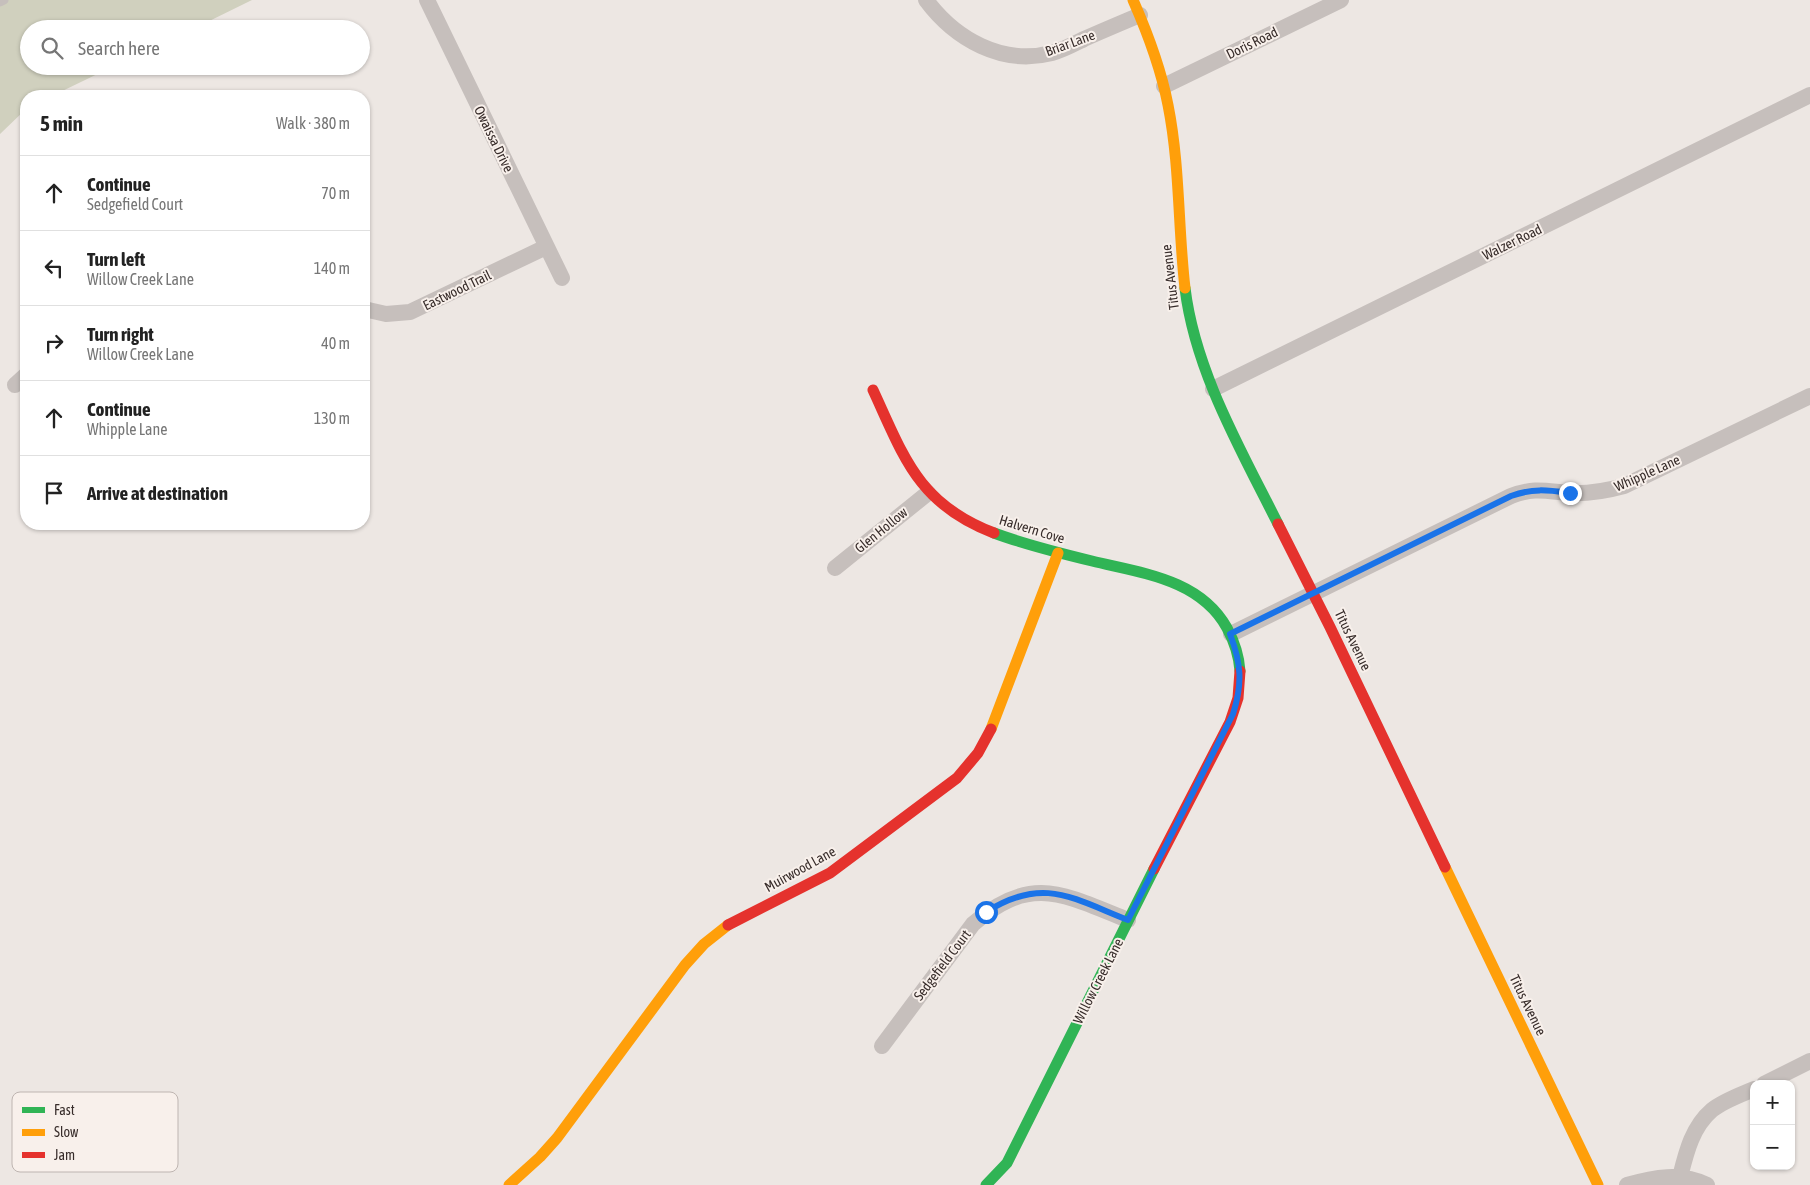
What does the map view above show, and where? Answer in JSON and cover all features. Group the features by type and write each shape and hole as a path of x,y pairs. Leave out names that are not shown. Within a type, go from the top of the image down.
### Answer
{"street":[{"name":"Owaissa Drive","path":"427,0 562,278"},
{"name":"Briar Lane","path":"926,0 944,22 959,34 981,46 1017,55 1052,53 1136,7"},
{"name":"Doris Road","path":"1164,86 1340,0"},
{"name":"Titus Avenue","path":"1136,7 1153,49 1164,86 1171,122 1183,275 1188,310 1197,348 1213,389 1314,594 1598,1185"},
{"name":"Walzer Road","path":"1213,389 1810,95"},
{"name":"Eastwood Trail","path":"370,310 386,314 410,312 546,247"},
{"name":"Halvern Cove","path":"873,390 906,459 928,493 952,513 986,530 1058,553 1151,575 1188,589 1206,600 1221,617 1230,634"},
{"name":"Whipple Lane","path":"1314,594 1511,496 1527,490 1542,489 1570,493 1603,492 1624,486 1810,396"},
{"name":"Glen Hollow","path":"835,568 928,493"},
{"name":"Muirwood Lane","path":"510,1185 557,1138 685,965 704,944 739,918 830,873 969,767 988,736 1058,553"},
{"path":"1230,634 1314,594"},
{"name":"Willow Creek Lane","path":"986,1185 1007,1163 1233,714 1239,696 1240,679 1239,661 1230,634"},
{"name":"Sedgefield Court","path":"882,1046 973,924 986,912 1015,896 1048,893 1066,896 1128,920"},
{"path":"1772,1080 1810,1061"},
{"path":"1680,1177 1690,1140 1706,1117 1712,1110 1750,1091"},
{"path":"1627,1185 1662,1177 1680,1177 1697,1180 1707,1185"}],"lane":[{"path":"0,2 4,0"}],"green space":[{"path":"0,0 252,0 211,20 20,20 20,75 95,75 64,90 20,90 20,115 0,134"}],"traffic: fast":[{"path":"1185,288 1190,319 1209,380 1235,439 1278,524"},
{"path":"994,533 1043,548 1149,575 1185,588 1215,612 1227,628 1236,649 1240,671"},
{"path":"986,1185 1007,1163 1154,869"}],"traffic: slow":[{"path":"1133,0 1154,52 1168,105 1175,150 1185,288"},
{"path":"991,729 1058,553"},
{"path":"1445,867 1598,1185"},
{"path":"509,1185 540,1157 557,1138 685,965 704,944 728,925"}],"traffic: jam":[{"path":"873,390 905,457 930,493 947,508 968,521 994,533"},
{"path":"1278,524 1330,627 1445,867"},
{"path":"1154,869 1230,722 1238,698 1240,671"},
{"path":"728,925 830,873 957,778 978,753 991,729"}],"route":[{"path":"986,912 1015,896 1048,893 1066,896 1128,920 1233,714 1239,696 1240,679 1239,661 1230,634 1511,496 1527,490 1542,489 1570,493"}]}
